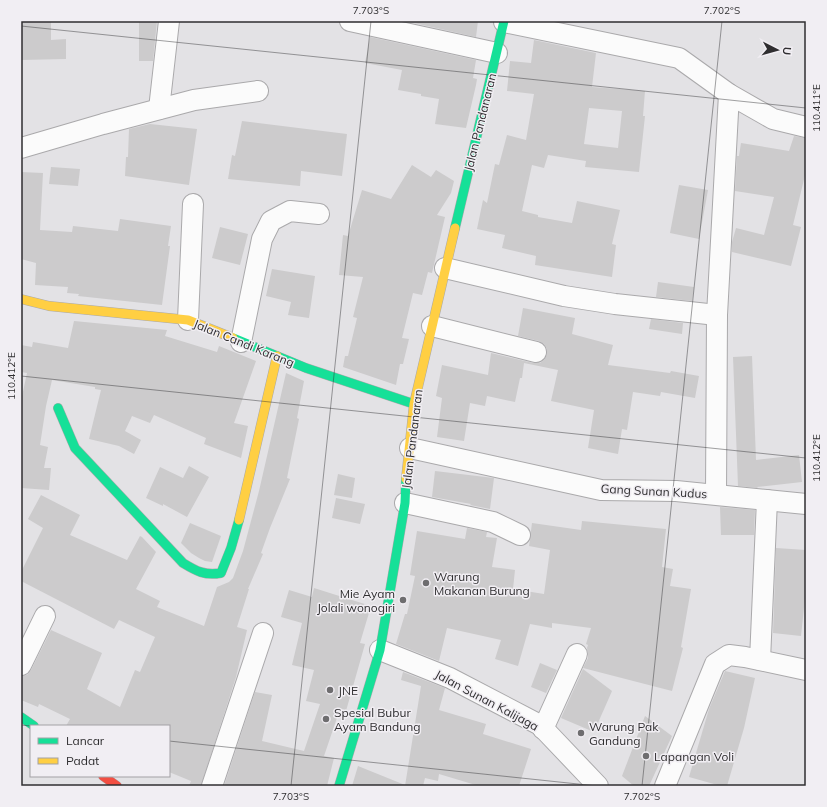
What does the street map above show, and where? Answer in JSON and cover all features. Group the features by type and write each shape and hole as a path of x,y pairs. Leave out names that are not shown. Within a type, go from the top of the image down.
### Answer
{"street":[{"path":"159,109 169,21"},
{"path":"350,21 497,53"},
{"path":"504,21 679,58 729,94 773,119 806,128"},
{"name":"Jalan Pandanaran","path":"339,786 380,650 405,503 414,404 504,21"},
{"path":"21,148 102,124 194,100 258,92"},
{"path":"716,494 717,315 729,94"},
{"path":"188,320 193,204"},
{"path":"241,342 262,239 271,221 290,211 319,214"},
{"path":"445,268 564,296 615,304 717,315"},
{"name":"Jalan Candi Karang","path":"21,299 49,306 188,320 306,368 414,404"},
{"path":"432,326 536,352"},
{"path":"58,408 75,448 183,563 202,575 212,575 220,573 231,548 247,488 277,356"},
{"name":"Gang Sunan Kudus","path":"410,448 601,490 676,491 806,504"},
{"path":"760,660 767,500"},
{"path":"405,503 493,522 520,535"},
{"path":"21,665 45,616"},
{"path":"212,786 263,633"},
{"name":"Jalan Sunan Kalijaga","path":"380,650 450,678 540,725 598,786"},
{"path":"543,729 577,654"},
{"path":"665,786 715,664 729,655 806,670"},
{"path":"21,717 33,725"},
{"path":"104,777 117,786"}],"building":[{"path":"21,21 51,21 51,40 66,39 66,59 21,60"},
{"path":"139,21 157,21 153,61 139,61"},
{"path":"405,21 478,21 476,37"},
{"path":"370,37 476,60 473,78 477,79 466,128 435,124 439,99 398,90 402,70 365,63"},
{"path":"534,40 596,53 592,87 645,91 643,116 645,116 639,172 585,167 586,161 548,155 544,168 532,165 522,211 538,215 538,217 572,223 577,201 620,210 612,244 616,245 612,277 535,265 536,256 502,248 505,235 477,229 483,200 487,203 495,164 499,165 507,135 526,140 534,94 507,91 510,61 531,63","holes":["589,108 622,111 618,148 584,144"]},
{"path":"242,121 347,134 342,176 301,171 300,186 228,179 232,155 235,156"},
{"path":"150,124 197,129 189,185 125,176 126,157 128,157 129,129"},
{"path":"794,136 806,138 806,171 793,225 801,227 791,266 732,252 732,242 736,228 764,235 774,197 735,191 737,156 739,156 741,143 789,151"},
{"path":"412,165 431,177 436,170 454,181 451,193 437,215 445,217 432,273 428,272 422,295 413,293 402,338 409,339 403,364 400,364 396,385 343,367 345,356 348,356 357,318 353,317 363,277 339,275 343,235 348,236 362,190 391,199"},
{"path":"51,167 80,169 78,186 49,184"},
{"path":"21,172 43,173 40,230 72,232 73,226 118,231 120,219 171,226 168,246 170,246 162,305 78,296 79,294 67,293 68,287 35,285 36,263 21,259"},
{"path":"679,185 708,190 699,239 670,233"},
{"path":"220,227 248,234 240,265 212,258"},
{"path":"272,269 315,276 309,318 288,315 291,302 266,296"},
{"path":"658,282 694,287 692,301 656,297"},
{"path":"523,308 575,318 572,334 613,345 608,365 670,373 671,371 699,376 695,398 661,392 660,396 633,392 627,430 622,429 618,454 588,448 594,410 551,401 558,370 524,363 522,378 520,378 515,402 487,396 485,406 470,403 464,441 437,437 442,398 436,396 442,365 488,375 491,353 533,363 540,363 544,360 547,354 547,349 544,344 539,341 518,336"},
{"path":"651,319 683,323 682,334 649,329"},
{"path":"74,321 167,330 165,336 217,352 219,346 256,361 234,423 248,426 241,458 204,444 206,438 154,415 150,423 132,416 125,431 141,440 134,454 119,446 89,439 101,390 95,389 95,387 52,380 40,445 48,447 44,468 51,468 49,490 21,488 21,401 27,373 21,372 21,345 32,347 33,342 68,348"},
{"path":"752,356 756,460 799,455 802,482 757,487 758,488 738,486 733,357"},
{"path":"286,373 304,381 297,418 299,419 287,478 290,479 261,553 263,554 248,589 237,627 247,630 236,677 201,786 189,786 191,781 170,772 170,725 67,725 70,719 39,704 38,707 21,700 21,676 27,675 31,670 51,630 102,653 87,689 120,707 135,670 140,672 155,637 119,620 114,629 21,581 21,572 43,528 28,519 41,495 80,515 70,535 127,560 140,536 142,537 156,552 136,589 160,601 157,607 204,626 217,587 229,582 233,578 243,551 259,491"},
{"path":"189,466 209,477 187,517 163,504 163,506 146,498 160,467 183,478"},
{"path":"435,471 494,478 490,509 432,497"},
{"path":"338,474 355,478 352,498 334,495"},
{"path":"336,498 365,504 360,524 332,518"},
{"path":"720,507 755,510 754,535 721,535"},
{"path":"582,521 666,529 662,567 673,569 670,586 691,589 681,647 683,648 672,691 583,668 588,658 588,645 586,644 591,628 552,623 552,628 530,624 518,666 495,659 501,640 447,628 439,661 396,644 405,614 407,614 415,576 410,575 417,531 465,539 467,528 487,532 486,537 497,538 492,567 515,570 513,589 544,594 550,550 529,546 532,523 581,530"},
{"path":"190,523 221,536 212,562 199,558 191,553 181,543"},
{"path":"776,548 806,550 806,589 801,636 773,633"},
{"path":"314,588 371,606 360,643 365,644 346,711 340,709 324,756 334,758 327,786 224,786 255,692 272,695 262,741 304,751 320,704 306,701 314,670 292,665 302,623 281,617 289,590 312,597"},
{"path":"540,663 557,670 546,693 531,687"},
{"path":"583,669 612,691 594,732 561,718"},
{"path":"725,671 755,678 744,728 727,786 721,786 689,777 709,709"},
{"path":"403,672 445,688 439,710 486,724 483,734 531,749 519,786 479,786 439,774 438,781 425,778 423,786 405,786 421,686 401,680"},
{"name":"Lapangan Voli","path":"645,716 672,736 649,786 634,786 622,776"},
{"path":"358,766 405,785 405,786 352,786"}],"traffic: fast":[{"path":"455,228 504,21"},
{"path":"233,338 306,368 414,404"},
{"path":"58,408 75,448 183,563 201,572 210,574 221,573 231,548 239,520"},
{"path":"339,786 380,650 405,503 406,479"},
{"path":"21,717 33,725"}],"traffic: slow":[{"path":"406,479 414,404 455,228"},
{"path":"21,299 49,306 188,320 233,338"},
{"path":"239,520 277,356"}],"traffic: jam":[{"path":"104,777 117,786"}],"place":[{"name":"Warung Makanan Burung","path":"426,583"},
{"name":"Mie Ayam Jolali wonogiri","path":"403,600"},
{"name":"JNE","path":"330,690"},
{"name":"Spesial Bubur Ayam Bandung","path":"326,719"},
{"name":"Warung Pak Gandung","path":"581,733"},
{"name":"Lapangan Voli","path":"646,756"}]}
